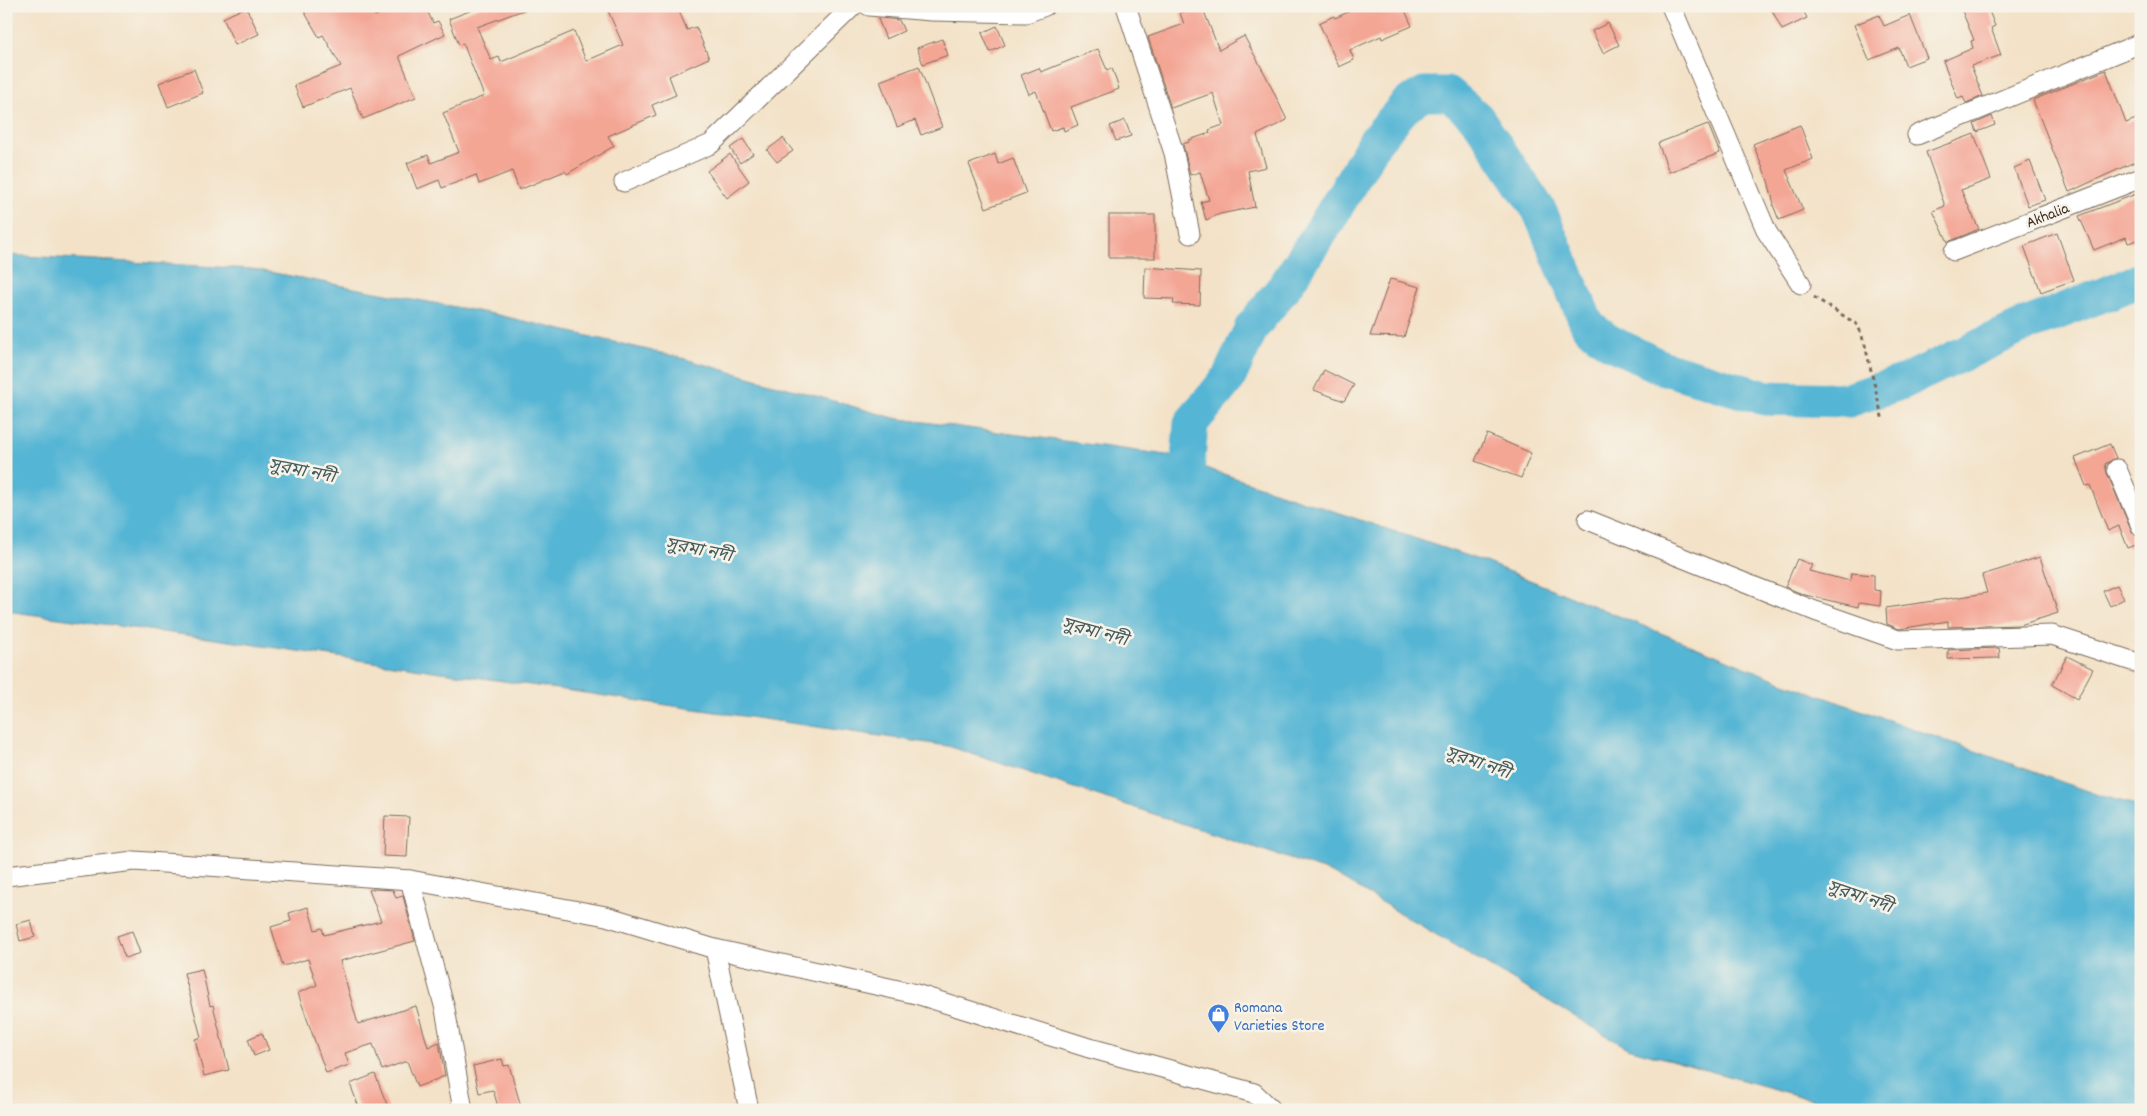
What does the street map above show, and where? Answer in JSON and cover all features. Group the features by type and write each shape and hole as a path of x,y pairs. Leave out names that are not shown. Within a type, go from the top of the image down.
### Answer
{"street":[{"path":"624,182 711,144 853,6"},
{"path":"870,6 932,11 1026,13 1045,6"},
{"path":"1126,6 1174,153 1190,234"},
{"path":"1671,6 1767,232 1802,284"},
{"path":"1917,136 2141,43"},
{"name":"Akhalia","path":"1954,251 2141,178"},
{"path":"2116,469 2141,526"},
{"path":"1588,520 1815,611 1898,640 2052,635 2141,664"},
{"path":"6,876 134,862 410,880 606,916 715,949 916,994 1086,1047 1254,1092 1272,1110"},
{"path":"410,880 445,1009 463,1110"},
{"path":"715,949 749,1110"}],"path":[{"path":"1802,284 1820,302 1839,311 1858,325 1873,375 1883,420"}],"water":[{"name":"সুরমা নদী","path":"6,255 253,269 498,315 678,357 894,418 1167,455 1485,562 1782,682 2101,796 2141,806 2141,1110 1849,1110 1628,1048 1332,873 948,746 208,638 6,611"}],"building":[{"path":"301,6 370,6 375,16 397,6 425,6 433,23 438,21 445,34 399,56 416,97 363,119 350,88 303,107 294,85 341,66 323,35 319,37"},
{"path":"482,6 529,8 477,27 491,60 499,57 501,62 574,31 586,61 623,45 606,6 677,6 687,30 696,27 709,58 669,76 676,95 652,105 656,115 608,136 614,146 567,174 565,171 519,190 512,171 479,184 476,175 442,188 439,180 417,189 407,163 428,155 431,163 459,152 443,113 484,96 463,43 459,45 449,19"},
{"path":"1202,6 1219,50 1244,36 1287,120 1257,135 1266,167 1248,171 1255,207 1220,214 1206,220 1201,202 1209,200 1200,172 1190,175 1183,144 1210,133 1209,130 1223,125 1213,93 1171,108 1148,37 1184,24 1180,13"},
{"path":"1361,6 1403,6 1412,26 1382,39 1381,36 1350,50 1354,60 1339,67 1319,23"},
{"path":"1770,6 1801,6 1807,18 1782,30"},
{"path":"1960,6 1987,6 1995,26 1991,28 2001,55 1971,66 1983,96 1966,103 1963,97 1958,99 1943,61 1973,48 1971,41 1974,40"},
{"path":"246,7 259,34 235,45 223,18"},
{"path":"1879,15 1884,26 1910,15 1927,58 1906,66 1899,48 1869,60 1854,25"},
{"path":"878,19 899,20 904,31 886,39"},
{"path":"1608,23 1619,45 1603,53 1592,31"},
{"path":"997,26 1005,45 990,52 982,33"},
{"path":"942,39 948,55 923,64 917,48"},
{"path":"1098,49 1107,70 1112,68 1119,89 1071,107 1078,125 1064,131 1063,127 1051,131 1036,91 1029,94 1021,75 1039,68 1041,72"},
{"path":"919,66 942,127 921,135 915,120 897,127 880,81"},
{"path":"194,69 203,93 168,107 159,83"},
{"path":"2106,70 2126,123 2141,117 2141,159 2069,192 2033,100"},
{"path":"1992,116 1995,125 1977,132 1974,124"},
{"path":"1125,120 1131,136 1116,141 1110,126"},
{"path":"1708,124 1720,153 1669,172 1658,143"},
{"path":"1800,125 1813,159 1786,170 1803,210 1779,220 1773,205 1768,181 1753,144"},
{"path":"1974,134 1991,179 1961,190 1979,229 1948,242 1933,211 1945,206 1926,152"},
{"path":"783,138 793,151 777,162 767,150"},
{"path":"743,139 753,154 740,163 730,148"},
{"path":"730,154 749,181 727,198 707,171"},
{"path":"995,154 998,164 1013,158 1026,193 986,208 969,164"},
{"path":"2030,161 2045,200 2028,206 2014,168"},
{"path":"2141,192 2141,239 2128,243 2126,237 2094,250 2079,216"},
{"path":"1109,215 1155,215 1155,258 1109,258"},
{"path":"2057,233 2074,280 2041,292 2024,246"},
{"path":"1145,267 1201,271 1200,305 1173,304 1174,299 1144,298"},
{"path":"1390,279 1420,287 1404,337 1370,336"},
{"path":"1324,370 1354,385 1344,401 1314,390"},
{"path":"1487,434 1531,453 1521,478 1475,461"},
{"path":"2110,444 2116,458 2105,464 2107,473 2131,530 2135,535 2141,537 2141,543 2128,548 2119,526 2108,531 2090,485 2086,486 2075,458"},
{"path":"2040,557 2058,613 2020,625 1948,627 1948,621 1899,629 1887,624 1886,608 1987,593 1982,575"},
{"path":"1797,559 1812,565 1809,571 1850,581 1851,573 1874,575 1874,590 1881,591 1880,606 1859,603 1858,607 1805,595 1785,587"},
{"path":"2117,585 2124,599 2110,606 2103,591"},
{"path":"1999,648 2000,658 1948,659 1948,650"},
{"path":"2067,656 2093,669 2077,699 2052,685"},
{"path":"385,816 409,817 407,857 383,856"},
{"path":"369,890 393,890 396,898 403,896 415,941 340,961 358,1024 416,1006 428,1047 439,1042 445,1076 417,1087 407,1061 382,1070 373,1044 345,1053 349,1065 326,1073 298,993 317,985 308,959 283,966 271,927 291,921 289,913 308,907 315,930 322,928 324,935 381,921"},
{"path":"31,920 35,937 20,941 16,924"},
{"path":"132,931 140,953 125,958 117,936"},
{"path":"202,969 210,1006 213,1005 229,1070 204,1076 195,1039 201,1037 184,973"},
{"path":"262,1033 269,1050 254,1056 248,1039"},
{"path":"502,1059 504,1066 509,1065 522,1110 499,1110 493,1090 479,1093 473,1066"},
{"path":"375,1074 389,1110 360,1110 350,1084"}],"waterway":[{"path":"1184,509 1191,423 1228,379 1252,327 1285,286 1327,222 1376,140 1407,104 1424,94 1449,94 1477,118 1539,210 1588,326 1608,341 1661,367 1765,398 1848,400 1903,382 2023,326 2141,280"}],"place":[{"name":"Romana Varieties Store","path":"1218,1034"}]}
